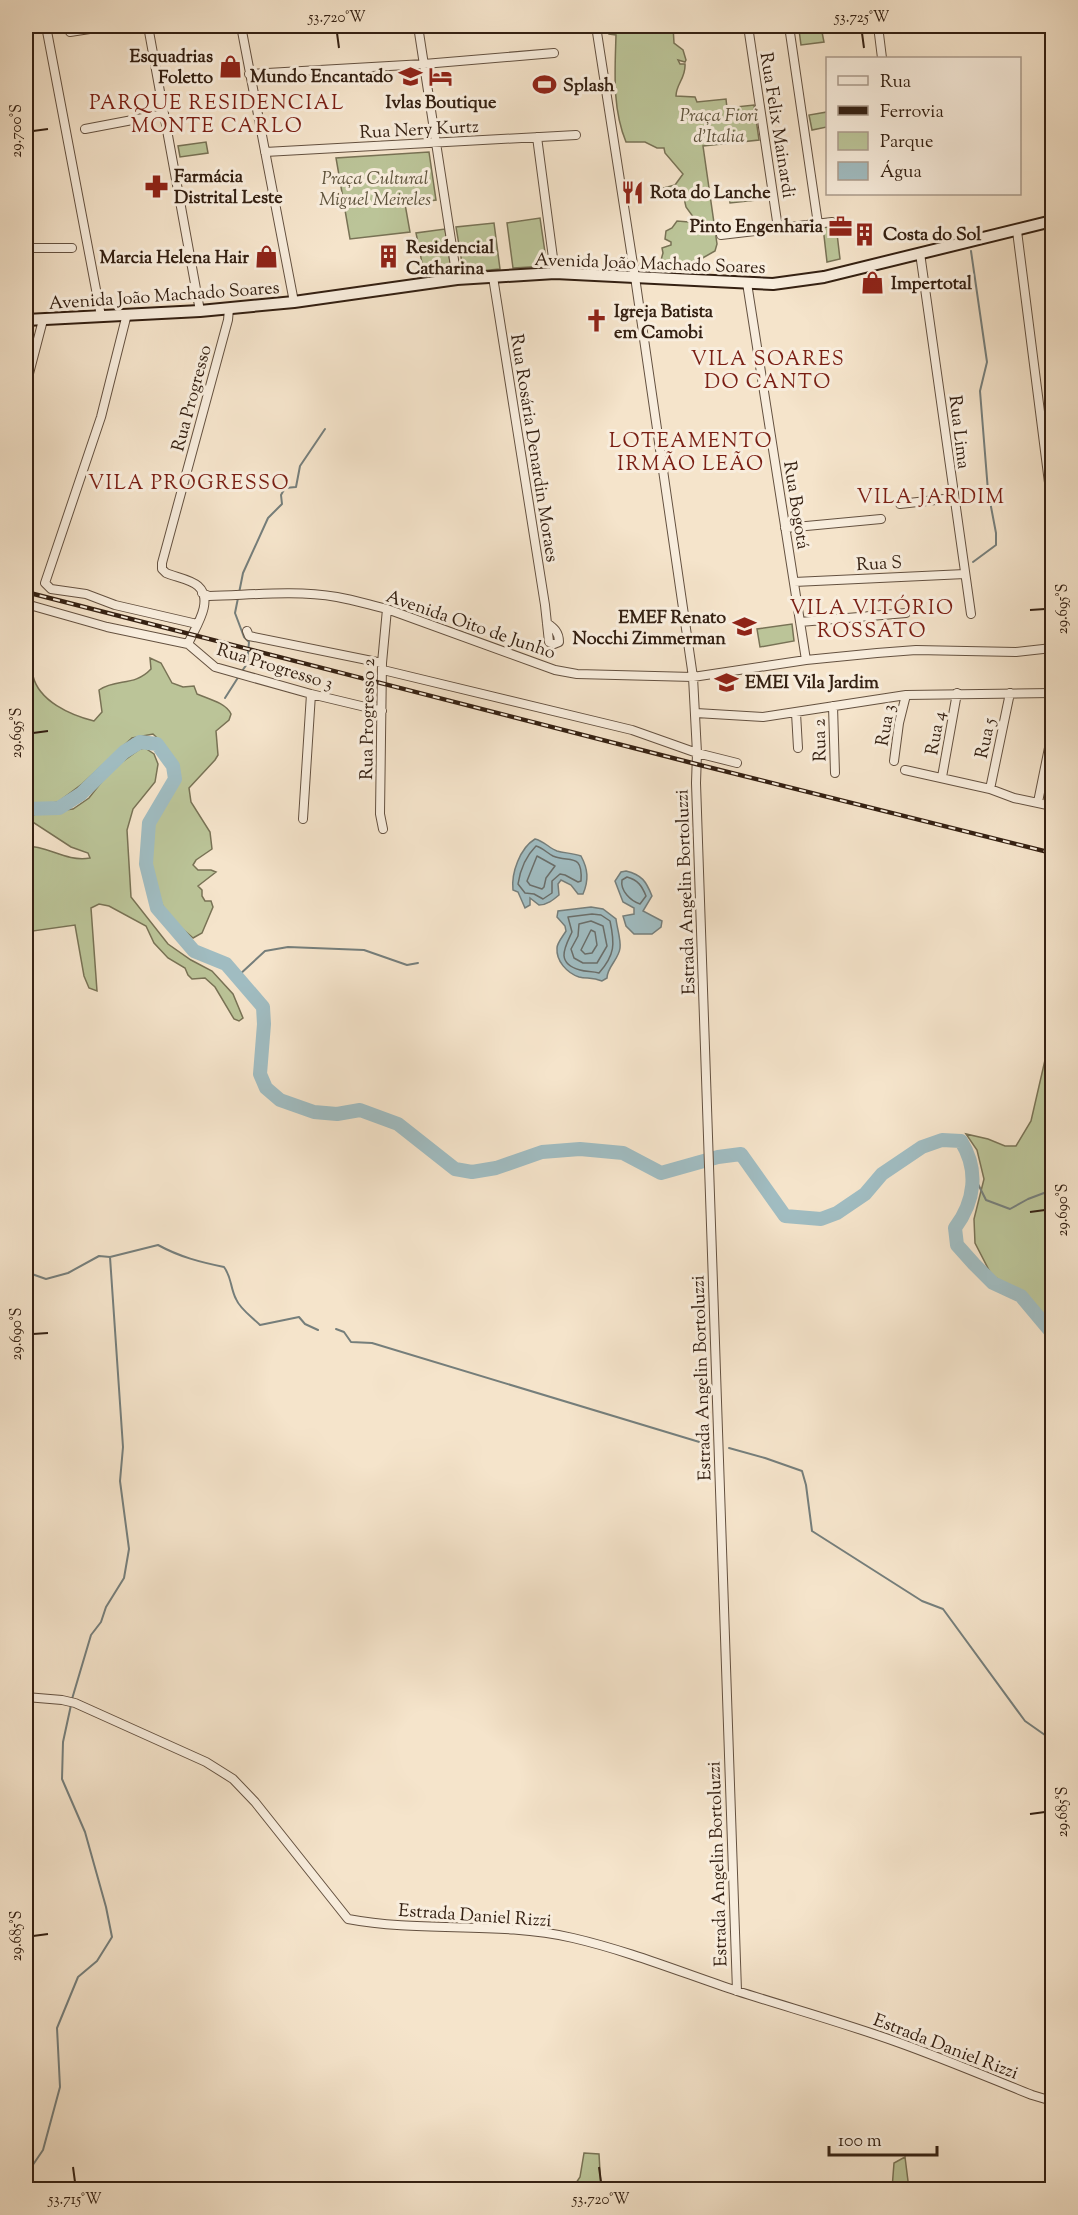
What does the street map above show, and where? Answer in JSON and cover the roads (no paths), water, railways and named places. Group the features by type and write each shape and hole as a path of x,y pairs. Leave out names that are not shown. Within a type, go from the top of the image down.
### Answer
{"main road":[{"name":"Avenida João Machado Soares","path":"26,321 229,309 458,279 555,273 747,283 792,283 1053,221"}],"street":[{"path":"46,26 101,316"},
{"path":"70,32 109,26"},
{"path":"148,26 200,311"},
{"path":"241,26 294,302"},
{"path":"418,26 458,279"},
{"name":"Estrada Angelin Bortoluzzi","path":"597,26 693,677 696,713 709,1178 737,1990"},
{"name":"Rua Felix Mainardi","path":"748,26 778,228"},
{"path":"789,26 818,224"},
{"path":"878,26 882,57"},
{"path":"249,74 424,64 554,53"},
{"path":"85,129 164,114"},
{"name":"Rua Nery Kurtz","path":"265,152 576,135"},
{"path":"537,137 555,273"},
{"path":"721,235 832,222"},
{"path":"1017,231 1053,506"},
{"path":"26,248 72,248"},
{"name":"Rua Lima","path":"920,253 971,614"},
{"name":"Rua Rosária Denardin Moraes","path":"493,277 547,623"},
{"name":"Rua Bogotá","path":"747,283 806,660"},
{"name":"Rua Progresso","path":"202,593 198,586 166,573 162,569 162,563 228,320 229,309"},
{"path":"127,314 101,417 45,583 51,589 86,594 115,605 197,624"},
{"path":"26,385 43,320"},
{"path":"900,504 953,498"},
{"path":"786,528 881,519"},
{"name":"Rua S","path":"794,582 965,574"},
{"path":"188,644 204,609 202,593"},
{"name":"Avenida Oito de Junho","path":"202,593 209,596 281,593 336,597 387,609 555,670 587,675 693,677 806,660 916,650 1016,652 1053,648"},
{"name":"Rua Progresso 3","path":"26,604 107,627 188,644 215,667 382,711"},
{"name":"Rua Progresso 2","path":"383,829 380,814 383,667 387,609"},
{"path":"800,622 906,613"},
{"path":"247,631 249,636 383,667 632,730 697,753 737,763"},
{"name":"Rua 4","path":"942,777 957,693"},
{"name":"Rua 5","path":"990,789 1010,693"},
{"path":"696,713 763,717 906,695 1053,693"},
{"path":"303,819 311,694"},
{"name":"Rua 3","path":"894,761 906,695"},
{"name":"Rua 2","path":"833,706 835,773"},
{"path":"796,713 798,748"},
{"path":"1038,802 1053,733"},
{"path":"905,770 942,777 990,789 1014,798 1053,806"},
{"name":"Estrada Daniel Rizzi","path":"26,1697 75,1703 206,1762 233,1779 255,1802 348,1919 373,1923 511,1929 572,1938 618,1950 829,2018 1053,2101"}],"water":[{"path":"535,839 557,851 581,856 587,875 583,894 578,894 571,885 561,880 558,884 559,895 554,899 539,905 530,898 530,905 525,908 518,892 513,890 513,876 525,848"},
{"path":"621,872 636,874 648,886 652,896 643,911 662,921 661,927 652,934 634,934 626,926 623,916 634,914 634,908 623,902 615,881"},
{"path":"591,907 603,909 616,919 619,937 618,956 607,978 602,981 570,973 560,962 557,953 558,944 566,931 565,926 557,917 558,911"}],"waterway":[{"path":"971,251 987,362 980,391 988,491 996,533 996,545 973,562"},
{"path":"242,671 247,664 249,642 244,637 235,613 243,573 268,518 282,504 281,495 285,488 296,487 300,466 325,429"},
{"path":"225,698 239,676"},
{"path":"26,809 59,808 81,794 124,752 140,742 157,744 173,766 175,779 149,823 146,864 157,908 194,951 226,964 263,1007 260,1074 266,1088 280,1100 314,1112 337,1114 360,1110 398,1124 455,1169 472,1172 496,1168 542,1152 580,1149 623,1153 661,1173 718,1157 741,1154 785,1216 821,1219 837,1213 865,1194 882,1174 922,1147 942,1140 961,1141 970,1163 972,1185 967,1207 955,1228 957,1245 993,1283 1021,1296 1052,1333"},
{"path":"238,976 265,951 288,947 364,950 407,965 418,963"},
{"path":"974,1176 986,1200 1010,1209 1052,1190"},
{"path":"26,1268 29,1273 46,1279 68,1273 99,1256 110,1257 158,1245 190,1259 224,1267 238,1303 260,1325 299,1317 305,1324 318,1330"},
{"path":"72,1699 91,1635 101,1622 106,1607 124,1578 129,1549 120,1481 123,1447 110,1257"},
{"path":"336,1329 344,1332 351,1342 372,1343 706,1444"},
{"path":"729,1448 802,1471 812,1531 922,1601 943,1609 1025,1721 1052,1740"},
{"path":"26,2175 43,2150 60,2087 57,2028 78,1977 97,1961 112,1937 85,1832 62,1779 63,1742 71,1705"}],"railway":[{"path":"26,592 1052,853"}],"place":[{"name":"Esquadrias Foletto","path":"231,66"},
{"name":"Mundo Encantado","path":"411,76"},
{"name":"Ivlas Boutique","path":"441,76"},
{"name":"Splash","path":"545,85"},
{"name":"Farmácia Distrital Leste","path":"156,186"},
{"name":"Rota do Lanche","path":"632,192"},
{"name":"Pinto Engenharia","path":"841,226"},
{"name":"Costa do Sol","path":"865,234"},
{"name":"Marcia Helena Hair","path":"267,257"},
{"name":"Residencial Catharina","path":"388,257"},
{"name":"Impertotal","path":"873,283"},
{"name":"Igreja Batista em Camobi","path":"596,321"},
{"name":"EMEF Renato Nocchi Zimmerman","path":"744,627"},
{"name":"EMEI Vila Jardim","path":"727,682"}],"district":[{"name":"PARQUE RESIDENCIAL MONTE CARLO","path":"217,114"},
{"name":"VILA SOARES DO CANTO","path":"768,370"},
{"name":"LOTEAMENTO IRMÃO LEÃO","path":"691,452"},
{"name":"VILA PROGRESSO","path":"189,482"},
{"name":"VILA JARDIM","path":"931,496"},
{"name":"VILA VITÓRIO ROSSATO","path":"872,618"}],"park label":[{"name":"Praça Fiori d'Italia","path":"719,125"},
{"name":"Praça Cultural Miguel Meireles","path":"375,188"}]}
